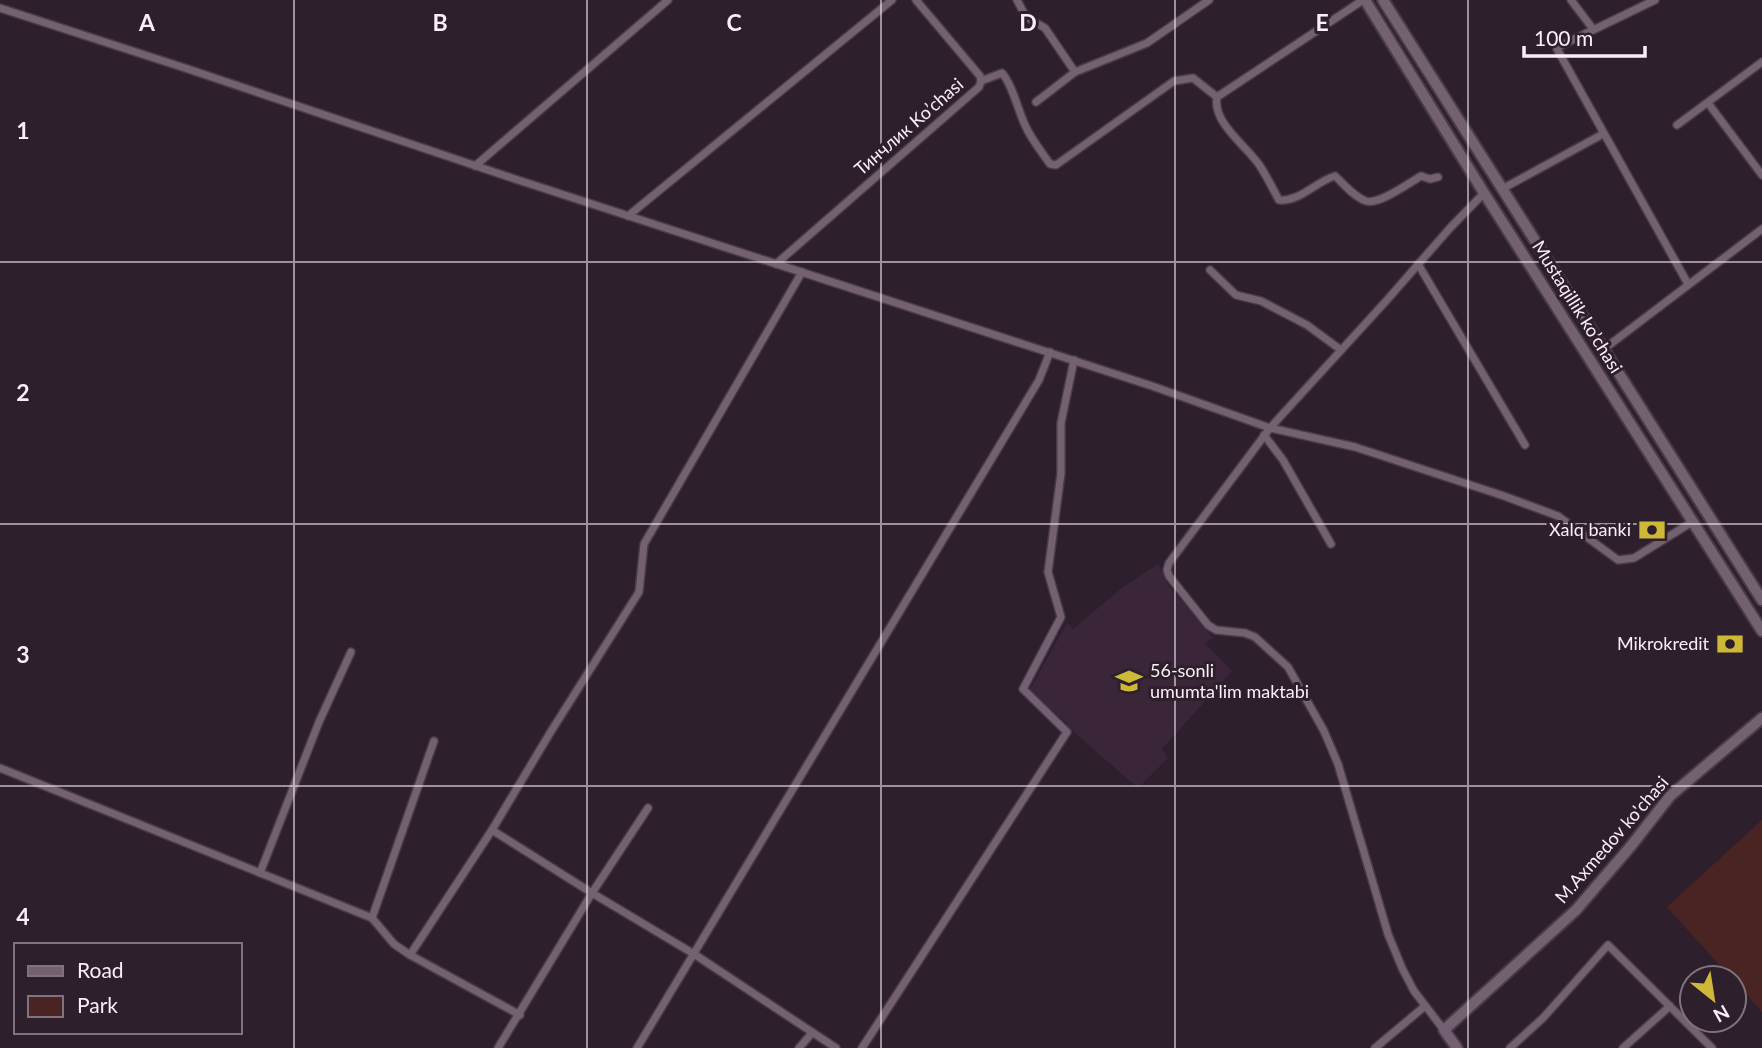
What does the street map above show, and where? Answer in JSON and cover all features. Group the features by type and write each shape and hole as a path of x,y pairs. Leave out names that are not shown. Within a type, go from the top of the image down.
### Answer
{"main road":[{"name":"Mustaqillik ko’chasi","path":"1364,0 1762,631"},
{"name":"Mustaqillik ko’chasi","path":"1382,0 1762,600"},
{"name":"M.Axmedov ko'chasi","path":"1444,1030 1576,910 1670,796 1762,718"},
{"path":"1444,1030 1456,1047"}],"street":[{"path":"475,166 668,0"},
{"path":"628,216 892,0"},
{"name":"Тинчлик Ko’chasi","path":"776,264 979,87 980,76 916,0"},
{"path":"1017,0 1026,17 1045,28 1075,72"},
{"path":"1035,102 1075,72 1147,43 1209,0"},
{"path":"1217,97 1364,0"},
{"path":"1571,0 1593,29"},
{"path":"1656,0 1557,49 1689,284"},
{"path":"0,8 475,166 1050,352 1270,428 1355,447 1558,516 1618,560 1634,558 1692,522"},
{"path":"1677,125 1762,62"},
{"path":"981,81 1002,73 1009,81 1013,100 1027,129 1050,164 1056,165 1174,81 1193,78 1217,97"},
{"path":"1217,97 1216,106 1226,125 1259,164 1279,200 1290,201 1325,179 1335,176 1357,196 1370,202 1421,176 1430,179 1438,177"},
{"path":"1708,103 1762,175"},
{"path":"1502,190 1603,134"},
{"path":"1444,1030 1425,1006 1402,968 1388,934 1338,764 1324,731 1288,667 1250,634 1216,630 1208,625 1167,570 1169,563 1264,435 1484,193"},
{"path":"1604,349 1762,229"},
{"path":"1418,264 1525,445"},
{"path":"1210,270 1236,295 1261,301 1307,325 1341,350"},
{"path":"410,955 492,830 639,592 644,544 702,449 802,272"},
{"path":"637,1048 1039,380 1050,352"},
{"path":"862,1048 1067,732 1023,689 1061,617 1048,572 1061,473 1062,423 1073,360"},
{"path":"1264,435 1283,460 1331,544"},
{"path":"260,873 319,722 351,652"},
{"path":"372,918 434,741"},
{"path":"0,768 372,918 394,944 410,955 520,1015"},
{"path":"498,1048 592,893 648,808"},
{"path":"492,830 694,954 836,1048"},
{"path":"1510,1048 1542,1018 1608,945 1712,1048"},
{"path":"1375,1048 1425,1006"},
{"path":"1623,1048 1670,1006"},
{"path":"799,1048 812,1033"}],"shaded area":[{"name":"56-sonli umumta'lim maktabi","path":"1158,564 1169,586 1213,638 1204,643 1232,671 1162,749 1168,758 1138,788 1029,691 1067,623 1073,629 1122,588"}],"green space":[{"path":"1762,820 1762,1012 1748,996 1748,964 1718,964 1667,907"}],"place":[{"name":"Xalq banki","path":"1652,530"},
{"name":"Mikrokredit","path":"1730,644"},
{"name":"56-sonli umumta'lim maktabi","path":"1129,681"}]}
